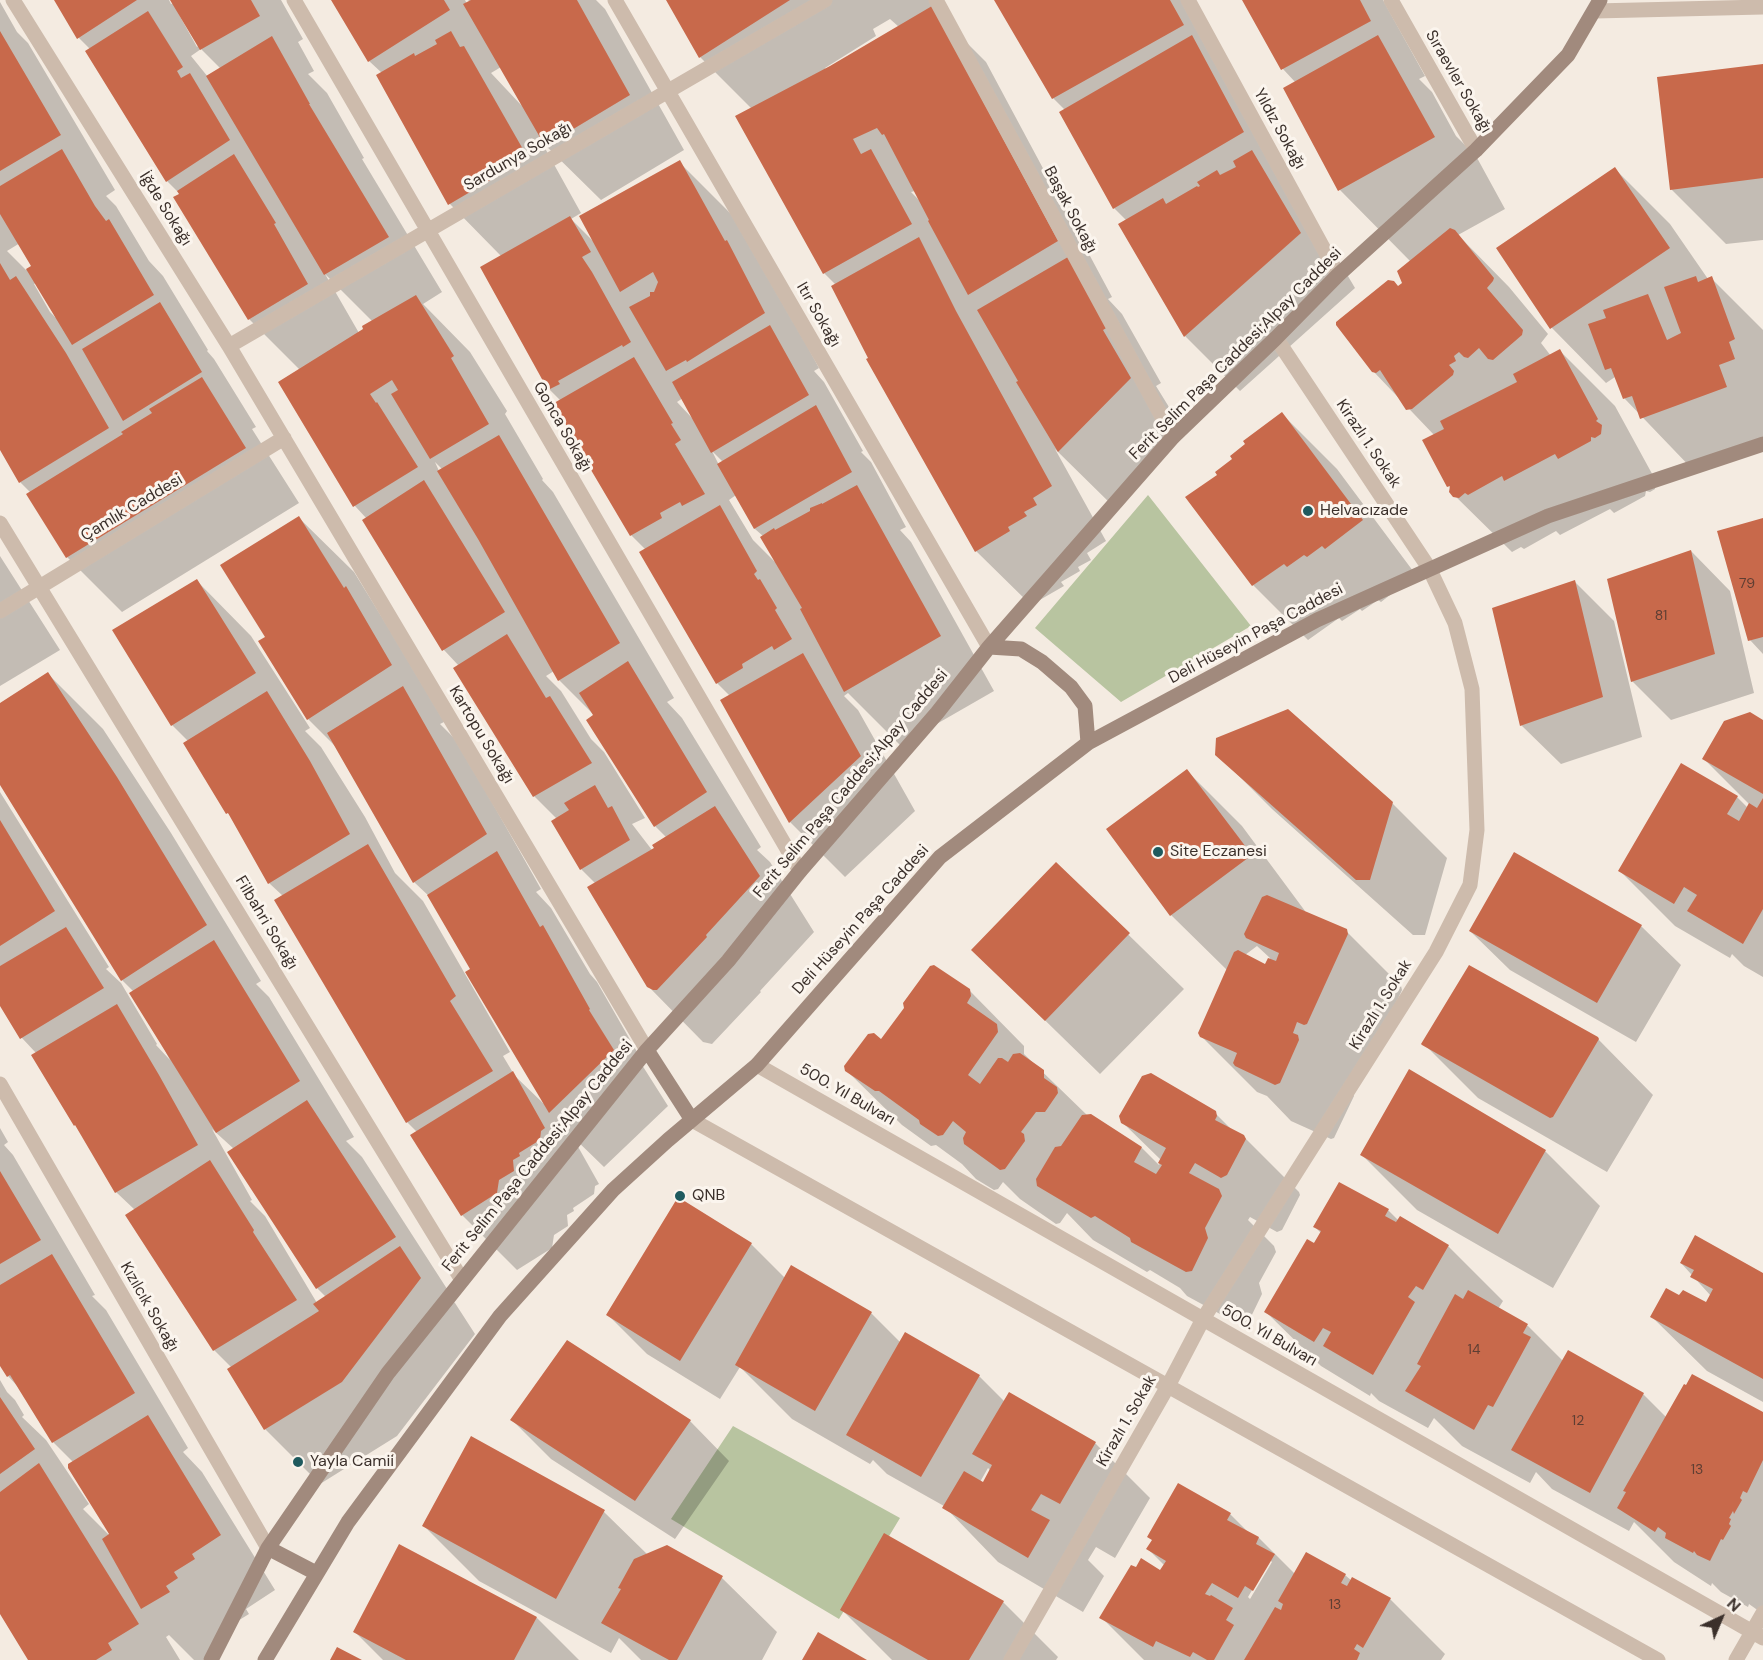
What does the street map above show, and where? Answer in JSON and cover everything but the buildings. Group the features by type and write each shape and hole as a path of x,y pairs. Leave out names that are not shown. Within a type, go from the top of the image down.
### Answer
{"main road":[{"name":"Ferit Selim Paşa Caddesi;Alpay Caddesi","path":"211,1660 268,1548 388,1372 646,1050 728,961 800,871 937,713 989,647 1173,437 1338,275 1476,150 1568,55 1598,5"},
{"name":"Deli Hüseyin Paşa Caddesi","path":"265,1660 348,1521 500,1316 613,1190 757,1065 940,857 1088,743 1317,620 1548,516 1763,444"},
{"path":"989,647 1021,649 1042,662 1071,687 1085,706 1088,743"},
{"path":"646,1050 692,1120"},
{"path":"268,1548 316,1573"}],"street":[{"name":"İğde Sokağı","path":"13,0 284,438"},
{"name":"Gonca Sokağı","path":"294,0 800,871"},
{"name":"Itır Sokağı","path":"615,0 989,647"},
{"name":"Sardunya Sokağı","path":"229,346 825,0"},
{"name":"Başak Sokağı","path":"936,0 1173,437"},
{"name":"Yıldız Sokağı","path":"1188,0 1338,275"},
{"name":"Sıraevler Sokağı","path":"1391,0 1476,150"},
{"path":"1598,5 1763,7"},
{"name":"Kirazlı 1. Sokak","path":"1011,1660 1168,1386 1203,1319 1436,952 1470,885 1477,830 1472,689 1455,623 1429,568 1276,338"},
{"name":"Çamlık Caddesi","path":"0,611 284,438"},
{"name":"Kartopu Sokağı","path":"284,438 646,1050"},
{"name":"Filbahri Sokağı","path":"0,523 462,1280"},
{"name":"500. Yıl Bulvarı","path":"757,1065 1757,1635"},
{"name":"Kızılcık Sokağı","path":"0,1084 268,1548"},
{"path":"692,1120 1658,1660"},
{"path":"1736,1660 1757,1635 1763,1613"}],"green space":[{"path":"1148,495 1251,626 1121,702 1035,628"},
{"path":"733,1426 900,1518 839,1619 671,1519"}],"place":[{"name":"Helvacızade","path":"1308,511"},
{"name":"Site Eczanesi","path":"1158,852"},
{"name":"QNB","path":"680,1196"},
{"name":"Yayla Camii","path":"298,1462"}]}
